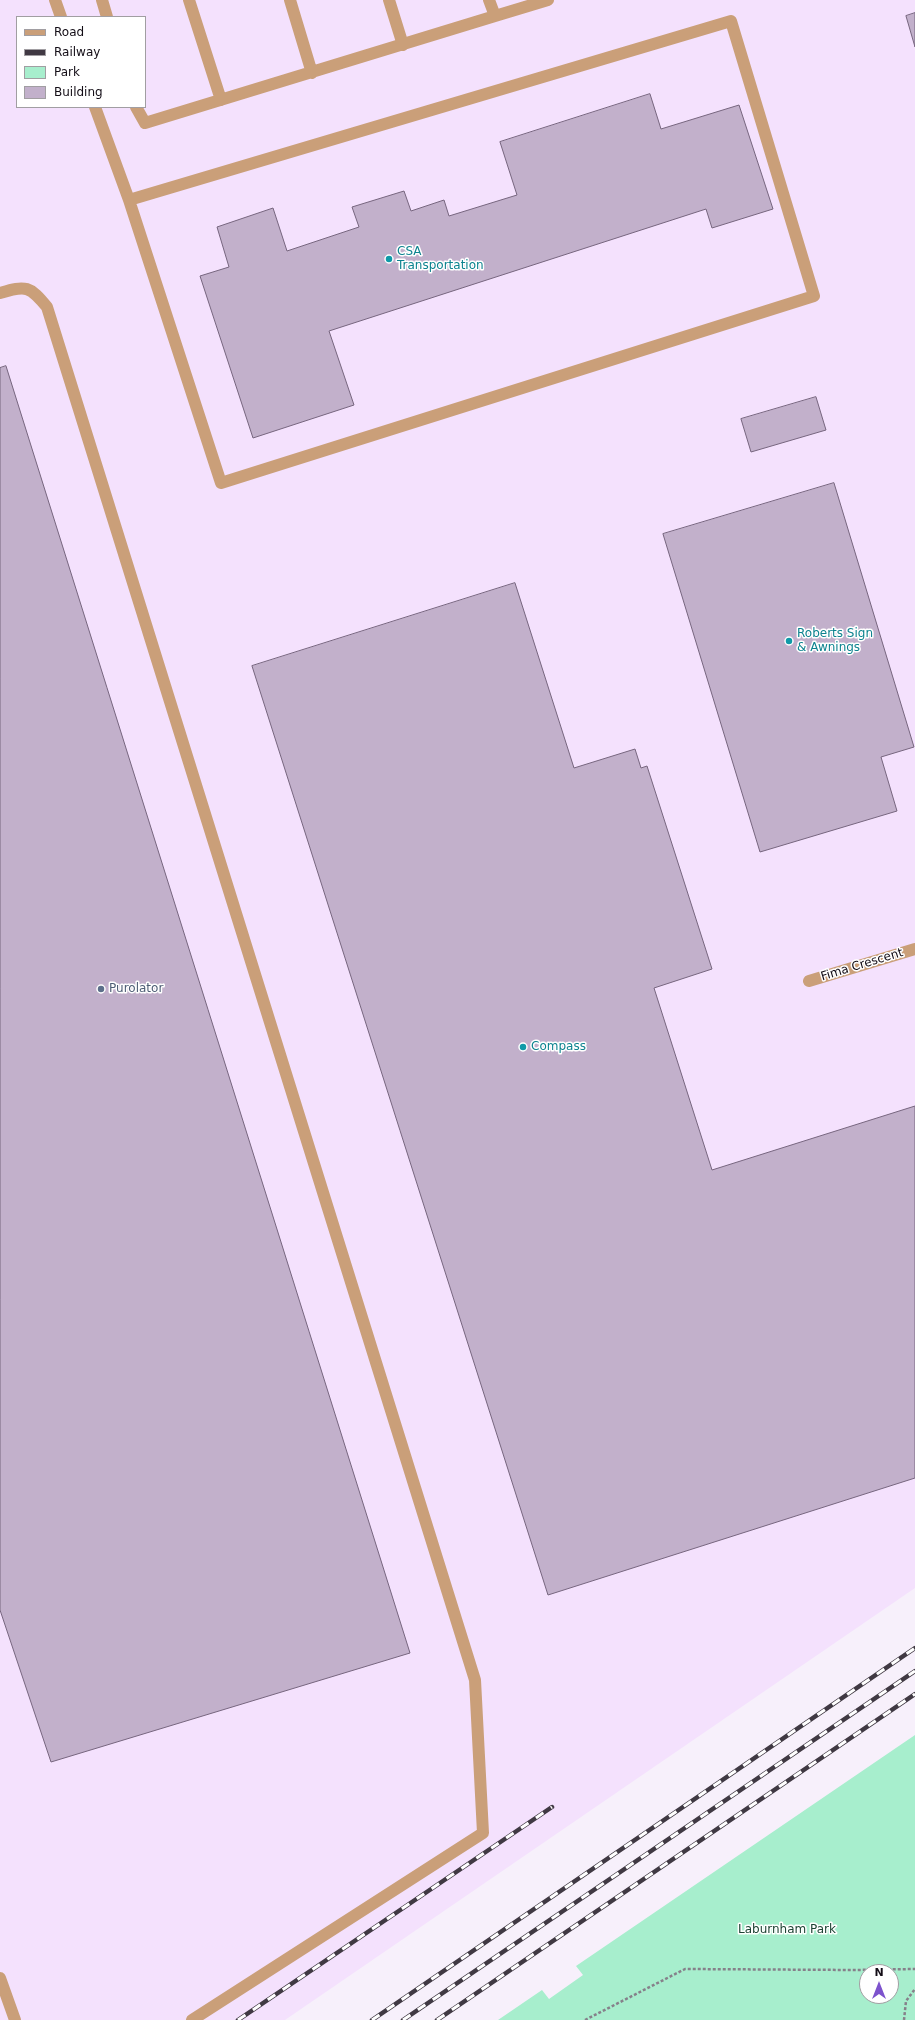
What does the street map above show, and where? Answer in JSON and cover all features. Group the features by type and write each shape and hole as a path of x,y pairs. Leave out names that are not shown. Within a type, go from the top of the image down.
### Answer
{"street":[{"path":"55,0 61,16"},
{"path":"102,0 107,16"},
{"path":"189,0 221,100"},
{"path":"290,0 312,73"},
{"path":"389,0 403,45"},
{"path":"489,0 495,16"},
{"path":"137,108 145,123 548,0"},
{"path":"94,108 129,200 221,483 814,296 731,21 129,200"},
{"path":"0,293 18,287 35,292 47,307 474,1680 483,1833 192,2020"},
{"name":"Fima Crescent","path":"809,981 915,949"},
{"path":"0,1978 15,2020"}],"path":[{"path":"585,2020 685,1969 915,1969"},
{"path":"904,2020 906,2001 915,1989"}],"shaded area":[{"path":"0,0 915,0 915,1588 285,2020 0,2020"}],"green space":[{"name":"Laburnham Park","path":"915,1735 915,2020 498,2020 542,1990 549,1999 583,1975 576,1966"}],"building":[{"path":"915,13 915,47 906,16"},
{"name":"CSA Transportation","path":"650,94 661,129 739,105 773,209 712,228 706,209 329,331 354,405 253,438 200,276 229,267 217,227 273,208 287,251 359,227 352,207 404,191 411,211 444,200 449,216 517,195 500,142"},
{"name":"Purolator","path":"6,366 410,1653 51,1762 0,1610 0,368"},
{"path":"816,397 826,430 751,452 741,419"},
{"name":"Roberts Sign & Awnings","path":"834,483 914,747 881,757 897,811 760,852 663,534"},
{"name":"Compass","path":"515,583 574,768 635,749 641,768 647,766 712,969 654,988 712,1170 915,1106 915,1478 548,1595 252,666"}],"railway":[{"path":"372,2020 915,1648"},
{"path":"403,2020 915,1671"},
{"path":"437,2020 915,1694"},
{"path":"238,2020 552,1807"}],"place":[{"name":"CSA Transportation","path":"389,259"},
{"name":"Roberts Sign & Awnings","path":"789,641"},
{"name":"Purolator","path":"101,989"},
{"name":"Compass","path":"523,1047"}]}
